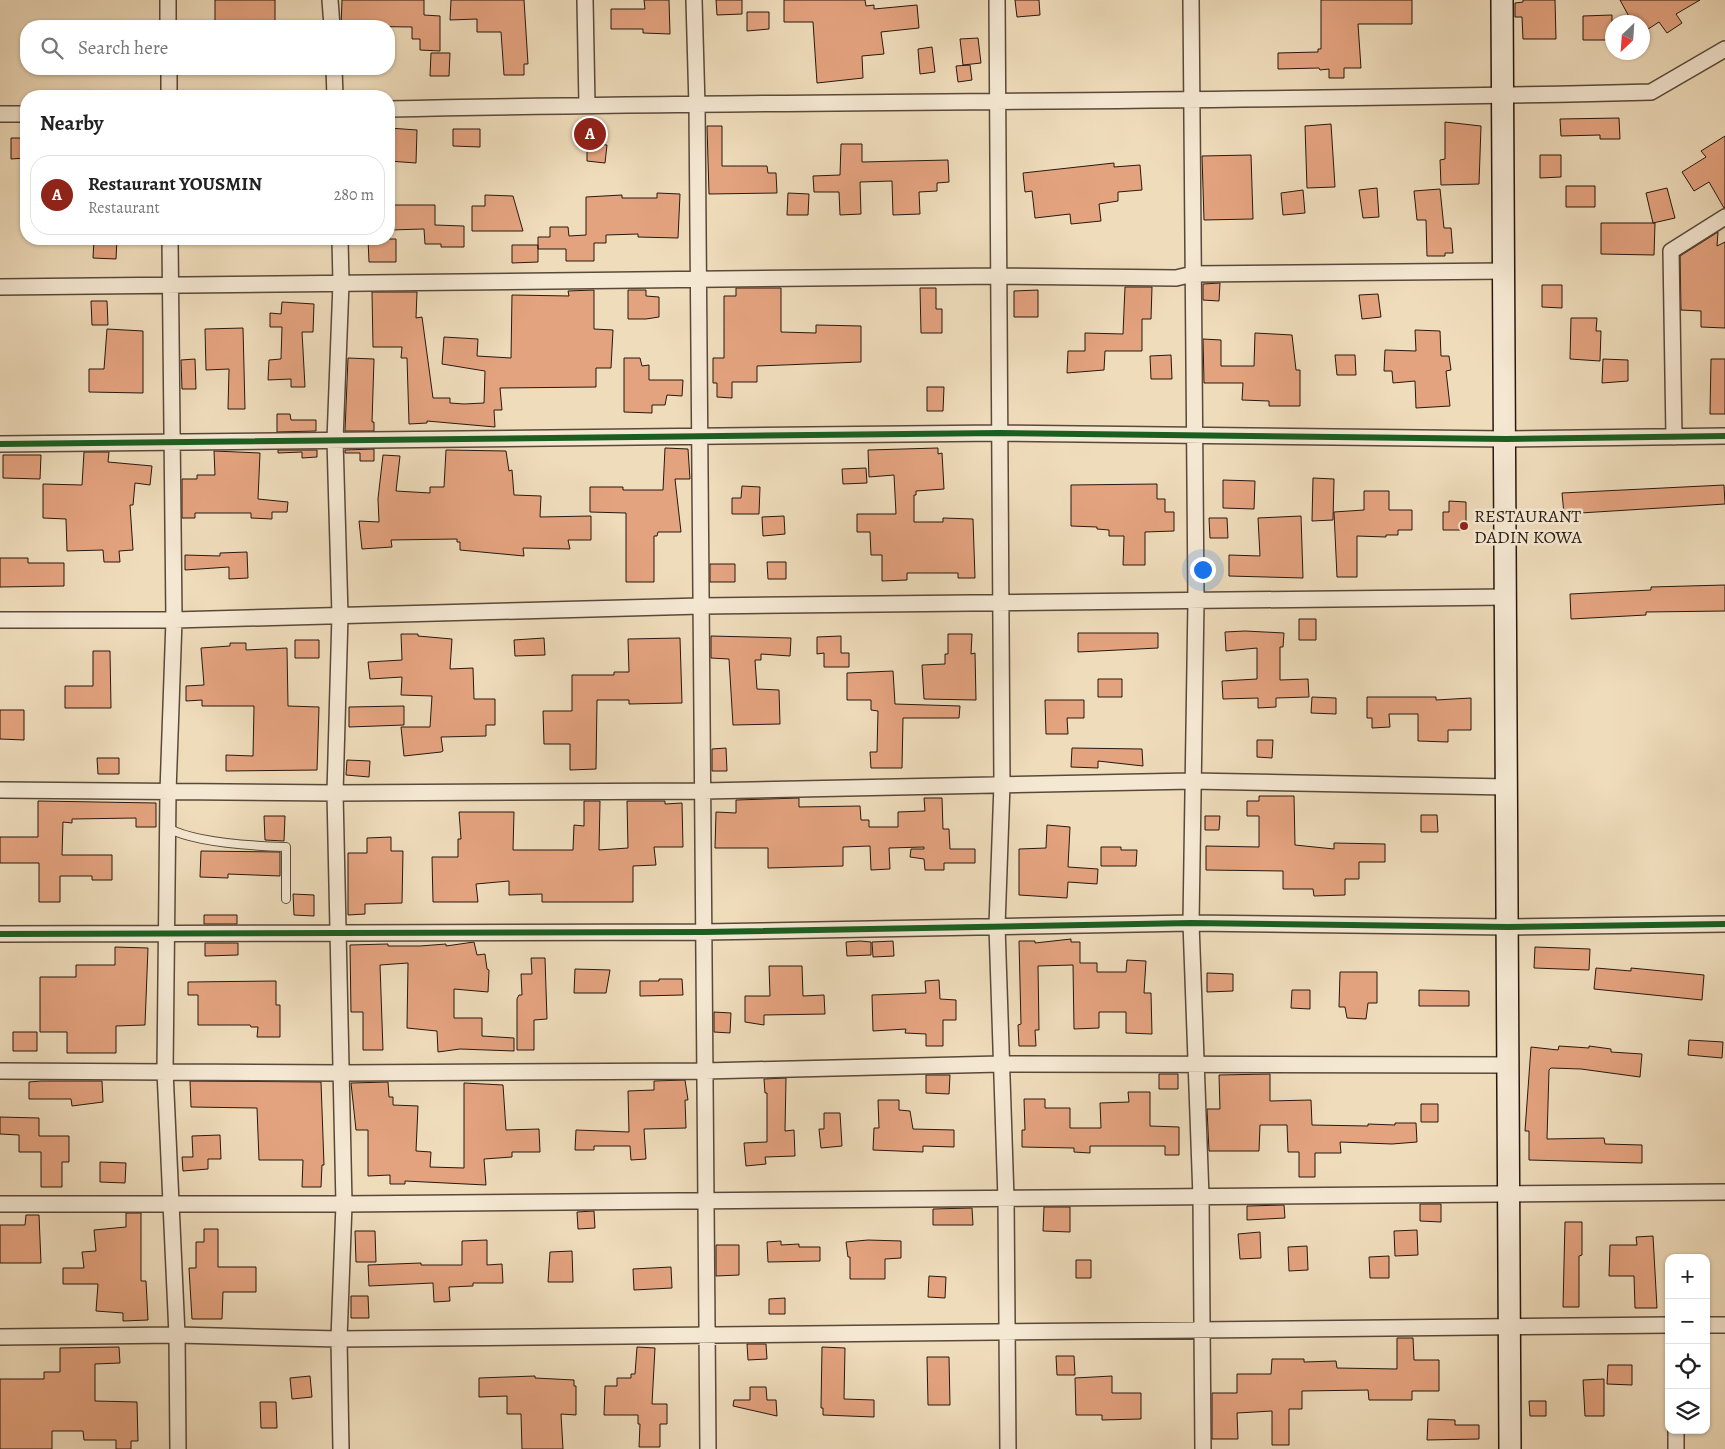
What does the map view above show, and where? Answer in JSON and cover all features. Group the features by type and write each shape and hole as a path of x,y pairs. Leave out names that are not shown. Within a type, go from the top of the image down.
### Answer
{"street":[{"path":"168,0 168,20"},
{"path":"330,0 332,20"},
{"path":"585,0 587,105"},
{"path":"694,0 697,106 708,1449"},
{"path":"997,0 996,103 1002,784 997,926 1000,1064 1006,1199 1008,1449"},
{"path":"1191,0 1196,601 1192,782 1192,923 1195,1064 1201,1197 1203,1449"},
{"path":"1502,0 1507,597 1510,1449"},
{"path":"395,110 587,105 697,106 996,103 1503,96 1651,92 1725,49"},
{"path":"169,75 170,90"},
{"path":"334,75 335,90"},
{"path":"0,114 20,114"},
{"path":"1674,437 1671,251 1725,217"},
{"path":"170,245 174,620 168,792 165,1071 177,1335 178,1449"},
{"path":"340,245 341,283 335,440 340,615 335,793 344,1204 339,1338 341,1449"},
{"path":"0,287 998,276 1176,278 1193,274 1504,271"},
{"path":"0,444 1000,433 1506,439 1725,436"},
{"path":"0,620 174,620 701,606 1507,597"},
{"path":"0,790 335,793 703,791 1192,782 1508,787"},
{"path":"0,934 339,935 704,932 1192,923 1508,927 1725,924"},
{"path":"0,1071 342,1073 705,1071 1000,1064 1509,1065"},
{"path":"0,1204 344,1204 1725,1192"},
{"path":"1710,1325 1725,1324"},
{"path":"0,1337 177,1335 339,1338 1665,1325"},
{"path":"1676,1434 1676,1449"}],"lane":[{"path":"168,828 181,835 200,838 256,846 286,846 286,899"}],"building":[{"path":"215,0 275,0 275,20 215,20"},
{"path":"342,0 424,0 424,15 440,16 440,51 420,50 420,39 412,39 412,27 395,27 395,20 341,20"},
{"path":"451,0 524,0 528,64 524,64 524,75 504,75 501,32 477,32 477,19 450,20"},
{"path":"644,0 669,0 670,34 643,33 643,29 611,29 611,9 645,9"},
{"path":"716,0 742,0 742,14 717,15"},
{"path":"784,0 865,0 866,6 874,5 874,9 917,5 919,28 881,32 884,54 862,56 863,78 817,83 813,22 784,22"},
{"path":"1015,0 1039,0 1040,15 1017,17"},
{"path":"1321,0 1412,0 1412,24 1358,24 1361,68 1344,68 1344,78 1329,78 1329,69 1278,69 1278,53 1318,52 1318,49 1321,49"},
{"path":"1523,0 1555,0 1556,39 1523,39 1522,17 1515,17 1515,3 1523,2"},
{"path":"1620,0 1700,0 1676,14 1682,23 1667,33 1659,22 1650,28 1650,15 1628,15"},
{"path":"747,12 769,12 769,29 747,31"},
{"path":"1605,15 1605,40 1583,40 1583,16"},
{"path":"978,38 981,63 963,65 960,39"},
{"path":"932,47 935,72 920,74 918,49"},
{"path":"431,53 450,53 449,76 430,76"},
{"path":"970,65 972,80 958,82 956,66"},
{"path":"1619,118 1620,139 1600,139 1600,135 1561,136 1560,119"},
{"path":"1445,122 1481,126 1479,184 1441,185 1440,160 1445,159"},
{"path":"1331,124 1335,187 1307,188 1305,126"},
{"path":"707,126 722,126 722,166 767,166 768,173 776,173 777,193 709,194"},
{"path":"395,128 417,130 416,163 395,161"},
{"path":"453,129 480,129 480,147 453,146"},
{"path":"1725,136 1724,208 1709,182 1694,191 1682,172 1706,157 1701,151"},
{"path":"11,138 20,138 20,158 11,159"},
{"path":"587,143 607,145 605,163 587,161"},
{"path":"841,144 862,144 862,162 948,160 949,182 937,183 937,191 919,192 920,214 893,215 892,181 860,182 861,214 840,215 839,192 814,192 813,176 840,175"},
{"path":"1251,155 1253,219 1204,220 1202,156"},
{"path":"1540,155 1561,155 1561,177 1540,178"},
{"path":"1114,163 1114,167 1140,165 1142,190 1118,192 1118,201 1099,204 1101,221 1071,224 1070,214 1035,218 1032,191 1025,192 1023,173"},
{"path":"1566,186 1595,186 1595,207 1566,207"},
{"path":"1377,188 1379,217 1363,218 1359,190"},
{"path":"1667,188 1675,218 1653,223 1646,193"},
{"path":"1440,189 1444,228 1451,228 1453,253 1445,253 1445,256 1427,256 1426,220 1417,220 1414,191"},
{"path":"1303,190 1305,213 1283,215 1281,193"},
{"path":"657,193 680,194 678,238 638,237 638,234 606,235 606,243 594,243 594,261 566,261 566,249 538,249 538,237 550,237 550,227 568,227 569,236 586,235 586,197 622,195 622,198 657,198"},
{"path":"788,193 809,194 808,215 787,215"},
{"path":"485,195 513,196 523,231 472,231 472,206 485,206"},
{"path":"395,205 435,205 435,225 464,226 464,247 441,247 441,244 425,244 424,229 395,230"},
{"path":"1601,223 1655,223 1654,255 1601,254"},
{"path":"1718,232 1717,246 1725,242 1725,328 1701,327 1701,311 1681,310 1680,256"},
{"path":"396,239 396,262 369,262 368,245 395,245"},
{"path":"94,245 117,245 116,259 93,258"},
{"path":"512,245 538,245 538,262 512,263"},
{"path":"1220,283 1219,301 1203,300 1203,284"},
{"path":"1542,285 1562,285 1562,308 1542,307"},
{"path":"1125,287 1152,287 1151,319 1142,319 1142,351 1105,351 1104,370 1067,373 1068,351 1085,351 1085,333 1123,334"},
{"path":"736,288 781,288 781,332 816,333 816,325 861,326 861,362 757,366 757,382 732,382 732,398 717,397 717,383 713,383 713,358 724,358 724,296 736,296"},
{"path":"920,288 936,288 936,309 942,309 942,333 921,333"},
{"path":"594,290 594,329 613,330 611,368 596,368 596,387 500,388 502,410 494,410 495,427 427,421 427,423 409,424 407,358 401,358 402,347 373,347 372,292 417,292 416,318 422,317 433,398 450,398 450,403 464,404 484,403 485,371 442,364 444,337 478,339 477,356 511,358 512,295 569,296 568,291"},
{"path":"628,290 646,290 646,296 659,297 659,317 628,319"},
{"path":"1038,290 1038,317 1014,317 1014,291"},
{"path":"1378,294 1381,317 1362,319 1359,295"},
{"path":"91,301 107,301 108,325 92,325"},
{"path":"282,302 314,304 313,332 302,332 305,387 291,387 291,379 268,380 269,360 281,359 282,327 270,327 270,313 281,314"},
{"path":"1571,318 1597,318 1596,331 1601,331 1600,361 1570,359"},
{"path":"243,328 245,409 228,409 229,369 206,370 205,329"},
{"path":"107,329 143,331 143,393 89,392 89,369 104,369"},
{"path":"1415,330 1440,331 1441,356 1449,356 1451,370 1446,371 1450,406 1416,408 1415,381 1393,383 1392,371 1384,371 1385,350 1416,351"},
{"path":"1255,333 1292,335 1296,370 1300,370 1300,406 1269,406 1269,401 1242,400 1243,383 1204,383 1203,339 1221,340 1221,366 1254,366"},
{"path":"1171,355 1172,379 1151,379 1150,356"},
{"path":"1335,355 1355,355 1356,375 1337,375"},
{"path":"348,358 374,359 372,422 374,422 374,431 345,431"},
{"path":"624,358 640,358 642,366 649,365 649,380 683,380 682,396 667,395 665,405 652,405 652,413 624,412"},
{"path":"195,359 196,389 182,389 181,360"},
{"path":"1603,359 1628,360 1628,381 1602,383"},
{"path":"1711,359 1725,359 1725,414 1710,414"},
{"path":"927,387 944,387 943,411 927,411"},
{"path":"277,414 290,414 291,420 316,420 316,431 277,432"},
{"path":"665,448 688,449 690,479 675,479 681,532 658,532 657,536 654,536 654,582 626,582 626,513 590,512 590,487 623,487 623,490 663,490"},
{"path":"938,448 938,454 942,453 944,489 916,491 916,495 914,495 914,522 943,522 943,518 973,519 975,578 958,578 958,573 907,573 907,580 882,581 882,555 871,555 870,532 857,532 857,514 896,514 894,475 869,477 868,450"},
{"path":"374,449 374,461 360,461 360,453 345,453 345,450"},
{"path":"278,450 317,450 317,457 302,458 302,452 278,453"},
{"path":"446,450 506,451 509,471 512,470 514,495 541,496 540,517 591,516 591,540 568,540 570,549 523,548 524,556 460,550 460,542 457,542 457,539 391,540 392,547 362,549 359,521 379,522 378,499 383,455 400,456 396,491 430,493 430,487 444,487"},
{"path":"214,451 260,453 258,499 288,502 287,512 272,512 272,519 251,518 251,513 195,513 195,518 182,518 182,479 197,479 197,475 215,475"},
{"path":"84,452 109,452 108,462 152,466 150,485 135,483 133,505 130,505 133,550 119,551 120,562 104,562 103,550 67,551 66,519 43,518 43,484 82,485"},
{"path":"3,455 41,455 40,479 3,478"},
{"path":"866,468 867,483 843,484 842,469"},
{"path":"1313,478 1334,479 1333,520 1312,521"},
{"path":"1223,480 1255,481 1254,509 1223,508"},
{"path":"1157,484 1157,499 1165,499 1165,512 1174,512 1174,531 1145,532 1145,565 1123,565 1124,536 1109,536 1109,530 1097,529 1097,527 1071,526 1071,485"},
{"path":"1724,485 1725,504 1564,514 1562,493"},
{"path":"742,486 760,487 759,514 732,514 732,498 741,498"},
{"path":"1364,491 1389,491 1389,510 1412,510 1412,530 1398,530 1398,535 1386,535 1386,537 1357,536 1357,577 1337,577 1334,512 1364,510"},
{"path":"1449,501 1466,502 1466,530 1443,530 1443,512 1449,512"},
{"path":"784,516 785,534 763,536 762,517"},
{"path":"1301,516 1303,578 1229,576 1229,555 1260,556 1258,518"},
{"path":"1209,518 1227,518 1228,538 1210,538"},
{"path":"247,552 248,578 229,579 229,567 185,570 185,555 220,556 220,553"},
{"path":"0,558 28,558 28,563 64,563 64,586 0,587"},
{"path":"767,562 786,562 786,579 768,579"},
{"path":"710,564 735,564 735,582 710,582"},
{"path":"1725,585 1725,611 1646,612 1646,615 1571,619 1570,594 1651,590 1651,587"},
{"path":"1299,619 1316,619 1316,640 1299,640"},
{"path":"1225,632 1284,633 1283,647 1280,647 1280,680 1308,679 1309,697 1276,698 1276,707 1258,708 1258,698 1223,699 1222,681 1257,679 1257,648 1226,651"},
{"path":"1078,633 1158,633 1158,648 1078,652"},
{"path":"401,634 418,634 418,636 452,639 450,669 473,668 474,699 495,699 495,725 486,725 486,736 441,737 443,751 404,756 401,727 430,727 432,696 401,695 402,677 370,679 368,662 402,660"},
{"path":"948,634 972,634 971,654 975,653 976,700 924,699 922,665 945,664 945,654 948,654"},
{"path":"711,636 791,638 790,656 761,654 761,660 755,660 757,689 779,690 780,724 733,725 729,659 711,658"},
{"path":"841,636 841,653 849,653 849,667 824,667 824,653 817,654 817,637"},
{"path":"544,638 545,655 515,656 514,640"},
{"path":"680,638 682,703 629,704 629,700 597,700 596,769 570,770 570,744 544,744 543,711 572,711 572,675 614,675 614,672 629,672 628,639"},
{"path":"295,640 319,640 319,658 295,658"},
{"path":"230,643 246,643 246,650 287,648 288,706 319,707 317,770 226,771 226,755 253,756 254,706 202,706 202,700 186,701 186,686 204,685 201,648 230,646"},
{"path":"93,651 110,651 111,708 65,708 65,686 93,686"},
{"path":"893,671 895,704 960,706 959,718 903,718 902,768 871,768 870,752 877,752 878,711 871,710 871,700 847,700 847,673"},
{"path":"1098,679 1122,679 1122,697 1098,697"},
{"path":"1312,697 1336,698 1336,714 1311,713"},
{"path":"1367,697 1436,697 1436,700 1471,698 1471,730 1448,730 1448,742 1418,741 1418,714 1389,714 1390,727 1372,728 1372,718 1367,718"},
{"path":"1045,700 1084,700 1084,718 1067,718 1068,734 1046,734"},
{"path":"404,706 404,725 349,727 349,707"},
{"path":"0,710 24,710 24,740 0,739"},
{"path":"1257,740 1273,740 1272,758 1257,757"},
{"path":"726,748 727,771 712,771 712,749"},
{"path":"1072,748 1142,749 1143,766 1098,761 1098,768 1071,767"},
{"path":"97,758 119,758 119,774 98,774"},
{"path":"347,760 370,761 369,777 346,775"},
{"path":"1259,796 1294,796 1295,845 1334,849 1334,843 1385,844 1385,862 1359,862 1359,879 1345,879 1345,895 1314,896 1313,889 1283,889 1283,871 1206,870 1206,846 1259,847 1259,816 1247,816 1247,801 1259,801"},
{"path":"799,798 799,807 860,806 861,820 869,820 869,827 898,827 898,812 925,811 924,798 942,798 943,829 949,829 950,849 975,849 975,863 944,863 944,870 925,870 924,859 910,857 911,849 924,849 924,847 889,848 890,869 871,870 870,846 843,847 843,866 768,868 768,848 715,848 716,812 736,813 736,800"},
{"path":"38,801 156,803 156,827 136,827 136,818 72,819 72,823 63,822 62,855 112,855 112,880 92,880 92,876 60,876 60,902 39,902 39,863 0,863 0,837 38,837"},
{"path":"584,801 600,801 599,850 628,848 627,801 665,801 665,804 682,803 683,847 654,847 656,865 633,866 633,902 542,902 542,894 509,895 509,881 476,884 478,902 433,902 432,857 458,857 458,839 461,839 459,812 514,812 513,850 573,850 574,825 584,826"},
{"path":"1421,815 1437,815 1438,832 1421,832"},
{"path":"264,816 285,816 284,841 265,840"},
{"path":"1205,816 1220,816 1219,830 1205,830"},
{"path":"1047,825 1070,827 1068,867 1098,869 1097,884 1068,882 1067,898 1019,895 1019,849 1046,848"},
{"path":"391,837 391,851 403,851 402,903 365,904 365,914 348,915 348,853 367,853 367,838"},
{"path":"1101,847 1121,847 1121,850 1137,850 1136,866 1101,866"},
{"path":"201,851 280,852 280,876 228,874 228,878 200,877"},
{"path":"293,894 314,895 314,916 294,915"},
{"path":"204,915 237,915 237,924 204,924"},
{"path":"1071,939 1071,942 1080,942 1080,963 1097,963 1097,972 1126,972 1127,960 1146,961 1144,993 1151,993 1152,1034 1126,1033 1126,1012 1099,1012 1099,1028 1074,1029 1073,965 1038,966 1039,1030 1035,1030 1036,1046 1019,1046 1018,1025 1021,1024 1019,941 1035,941 1035,943"},
{"path":"893,941 894,956 873,957 872,942"},
{"path":"474,942 477,955 485,954 487,969 489,970 488,992 454,989 454,1018 482,1018 482,1036 514,1038 514,1051 460,1049 438,1052 437,1031 407,1028 408,963 380,965 383,1050 363,1050 363,1012 351,1012 350,945 388,944 388,946 420,946 446,944 446,946"},
{"path":"846,942 871,942 871,955 847,956"},
{"path":"205,943 238,943 238,955 205,956"},
{"path":"115,947 148,948 145,1025 116,1026 116,1053 67,1053 67,1032 40,1032 40,977 76,977 76,965 115,965"},
{"path":"1535,947 1590,949 1589,970 1534,968"},
{"path":"531,958 545,958 547,1019 534,1020 534,1050 517,1050 517,999 519,995 522,995 521,974 532,974"},
{"path":"769,966 802,966 803,996 824,995 825,1014 764,1015 764,1025 745,1022 745,996 770,996"},
{"path":"1596,968 1631,971 1631,968 1704,975 1702,1000 1594,989"},
{"path":"575,969 610,970 606,993 574,993"},
{"path":"1340,972 1377,972 1377,1003 1368,1003 1366,1019 1347,1018 1345,1007 1339,1007"},
{"path":"1207,973 1233,974 1233,991 1207,992"},
{"path":"659,979 682,979 683,995 640,996 640,981 659,981"},
{"path":"939,980 940,999 956,1000 956,1020 943,1020 943,1046 926,1046 926,1034 905,1033 906,1029 873,1031 872,995 926,993 925,981"},
{"path":"276,981 276,1005 280,1005 280,1037 257,1037 258,1027 251,1027 250,1025 198,1025 198,995 188,995 188,982"},
{"path":"1292,990 1310,990 1310,1009 1291,1008"},
{"path":"1419,990 1469,991 1469,1006 1419,1006"},
{"path":"714,1012 731,1013 730,1033 714,1032"},
{"path":"13,1032 37,1032 37,1051 13,1051"},
{"path":"1689,1040 1723,1042 1722,1058 1688,1055"},
{"path":"1559,1046 1589,1048 1589,1046 1611,1049 1611,1052 1642,1054 1640,1077 1581,1069 1551,1068 1549,1070 1547,1139 1604,1138 1605,1144 1642,1145 1642,1163 1529,1160 1529,1131 1525,1131 1531,1047 1558,1050"},
{"path":"1159,1074 1178,1074 1178,1089 1159,1089"},
{"path":"1270,1074 1270,1101 1311,1100 1312,1125 1368,1126 1368,1124 1395,1125 1395,1123 1416,1123 1417,1142 1392,1144 1340,1142 1341,1153 1315,1153 1315,1177 1299,1177 1299,1152 1288,1152 1287,1125 1260,1125 1259,1151 1209,1151 1207,1109 1220,1109 1219,1075"},
{"path":"926,1075 950,1075 949,1094 926,1093"},
{"path":"786,1078 785,1131 794,1130 795,1156 765,1157 766,1164 746,1166 744,1143 767,1142 767,1093 765,1093 764,1079"},
{"path":"685,1080 688,1100 685,1100 686,1128 644,1129 646,1159 631,1160 630,1146 594,1146 594,1150 575,1150 576,1130 629,1132 628,1091 654,1090 654,1081"},
{"path":"102,1081 103,1102 72,1106 71,1099 29,1099 29,1082"},
{"path":"190,1081 321,1082 324,1165 322,1165 321,1187 302,1187 303,1160 259,1160 257,1108 191,1107"},
{"path":"388,1082 389,1097 393,1097 393,1105 418,1106 416,1151 431,1152 430,1167 464,1168 464,1083 503,1085 506,1130 539,1129 540,1152 512,1152 512,1157 484,1159 486,1185 405,1181 405,1184 390,1184 390,1175 368,1176 368,1130 356,1130 351,1083"},
{"path":"1128,1092 1150,1092 1150,1126 1179,1127 1179,1155 1165,1155 1165,1146 1090,1146 1090,1153 1074,1152 1074,1148 1022,1147 1022,1130 1025,1130 1024,1099 1045,1099 1045,1108 1070,1108 1070,1128 1101,1128 1100,1103 1129,1102"},
{"path":"878,1100 899,1100 899,1110 910,1111 913,1129 954,1130 954,1147 923,1146 923,1152 873,1150 874,1128 879,1128"},
{"path":"1421,1104 1438,1104 1438,1122 1421,1122"},
{"path":"824,1113 840,1113 842,1146 821,1148 819,1129 824,1129"},
{"path":"0,1117 39,1118 39,1136 69,1136 69,1162 62,1162 62,1187 41,1187 41,1152 19,1152 19,1135 0,1134"},
{"path":"220,1135 221,1159 208,1159 208,1169 183,1171 182,1157 193,1157 192,1136"},
{"path":"100,1162 126,1163 125,1183 100,1182"},
{"path":"1420,1204 1441,1204 1441,1222 1420,1221"},
{"path":"1284,1205 1285,1218 1247,1220 1247,1206"},
{"path":"1044,1207 1070,1207 1070,1232 1043,1231"},
{"path":"972,1208 973,1225 933,1225 933,1209"},
{"path":"594,1211 595,1228 578,1229 577,1212"},
{"path":"126,1213 141,1213 141,1281 146,1281 148,1320 123,1321 123,1313 96,1311 98,1284 63,1284 63,1268 84,1268 82,1252 96,1251 94,1230 126,1227"},
{"path":"26,1215 39,1215 41,1263 0,1263 0,1225 25,1225"},
{"path":"1565,1222 1582,1222 1582,1255 1579,1256 1579,1307 1563,1307"},
{"path":"204,1229 218,1229 218,1267 256,1267 256,1292 223,1292 222,1319 192,1319 189,1268 196,1268 196,1242 204,1242"},
{"path":"1417,1230 1418,1255 1395,1256 1394,1231"},
{"path":"355,1231 375,1231 376,1262 356,1262"},
{"path":"1260,1232 1261,1258 1240,1259 1238,1234"},
{"path":"1653,1236 1657,1308 1635,1308 1634,1276 1609,1276 1610,1245 1637,1245 1636,1237"},
{"path":"487,1240 487,1265 502,1264 503,1283 473,1283 473,1286 449,1287 450,1301 434,1302 433,1283 369,1286 368,1265 421,1263 421,1265 462,1265 462,1241"},
{"path":"868,1240 901,1241 901,1258 885,1259 885,1279 850,1279 850,1257 848,1257 846,1242"},
{"path":"781,1241 781,1245 799,1244 799,1247 820,1247 820,1261 768,1262 767,1242"},
{"path":"716,1245 739,1245 739,1275 716,1276"},
{"path":"1307,1246 1308,1270 1289,1271 1288,1247"},
{"path":"572,1251 573,1282 548,1282 550,1252"},
{"path":"1389,1256 1389,1278 1370,1278 1369,1257"},
{"path":"1076,1260 1091,1260 1091,1278 1076,1278"},
{"path":"671,1267 672,1288 634,1290 633,1269"},
{"path":"929,1276 946,1277 945,1298 928,1297"},
{"path":"351,1296 368,1296 369,1318 351,1318"},
{"path":"785,1298 785,1314 769,1314 769,1299"},
{"path":"1397,1338 1413,1338 1414,1360 1439,1360 1439,1391 1412,1391 1412,1400 1369,1400 1368,1390 1302,1391 1302,1409 1289,1409 1289,1445 1272,1445 1272,1411 1237,1413 1238,1439 1212,1439 1212,1393 1237,1393 1237,1374 1271,1374 1272,1359 1304,1359 1304,1362 1336,1361 1337,1368 1397,1369"},
{"path":"747,1344 766,1344 767,1359 748,1360"},
{"path":"119,1347 120,1363 95,1364 95,1401 137,1402 138,1441 131,1441 131,1449 116,1449 116,1440 84,1440 83,1431 52,1431 52,1449 0,1449 0,1379 44,1379 44,1372 60,1372 60,1348"},
{"path":"637,1347 655,1348 652,1404 667,1404 667,1424 660,1424 660,1447 639,1447 640,1424 638,1424 638,1415 604,1415 605,1386 617,1386 617,1378 631,1378 631,1374 635,1374"},
{"path":"822,1347 845,1348 844,1399 874,1400 874,1417 823,1415 823,1408 821,1408"},
{"path":"1056,1356 1074,1356 1075,1375 1057,1375"},
{"path":"927,1357 949,1357 950,1405 928,1405"},
{"path":"1608,1365 1632,1365 1632,1385 1607,1384"},
{"path":"310,1376 312,1397 292,1399 290,1378"},
{"path":"535,1376 535,1378 574,1380 574,1386 576,1386 576,1415 561,1414 563,1449 522,1449 521,1414 507,1414 507,1396 479,1397 479,1378"},
{"path":"1112,1376 1112,1393 1141,1393 1141,1419 1102,1420 1102,1415 1076,1415 1075,1378"},
{"path":"1604,1379 1604,1416 1585,1416 1583,1380"},
{"path":"750,1387 766,1387 767,1400 776,1400 777,1416 733,1406 734,1400 750,1400"},
{"path":"1529,1401 1546,1401 1546,1416 1530,1416"},
{"path":"260,1402 276,1402 277,1428 261,1428"},
{"path":"1428,1419 1455,1420 1455,1425 1479,1425 1479,1439 1427,1440"}],"cycle path":[{"path":"0,444 1000,433 1506,439 1725,436"},
{"path":"0,934 704,932 1191,923 1508,927 1725,924"}],"place":[{"name":"Restaurant YOUSMIN","path":"590,134"},
{"name":"RESTAURANT DADIN KOWA","path":"1464,526"}]}
